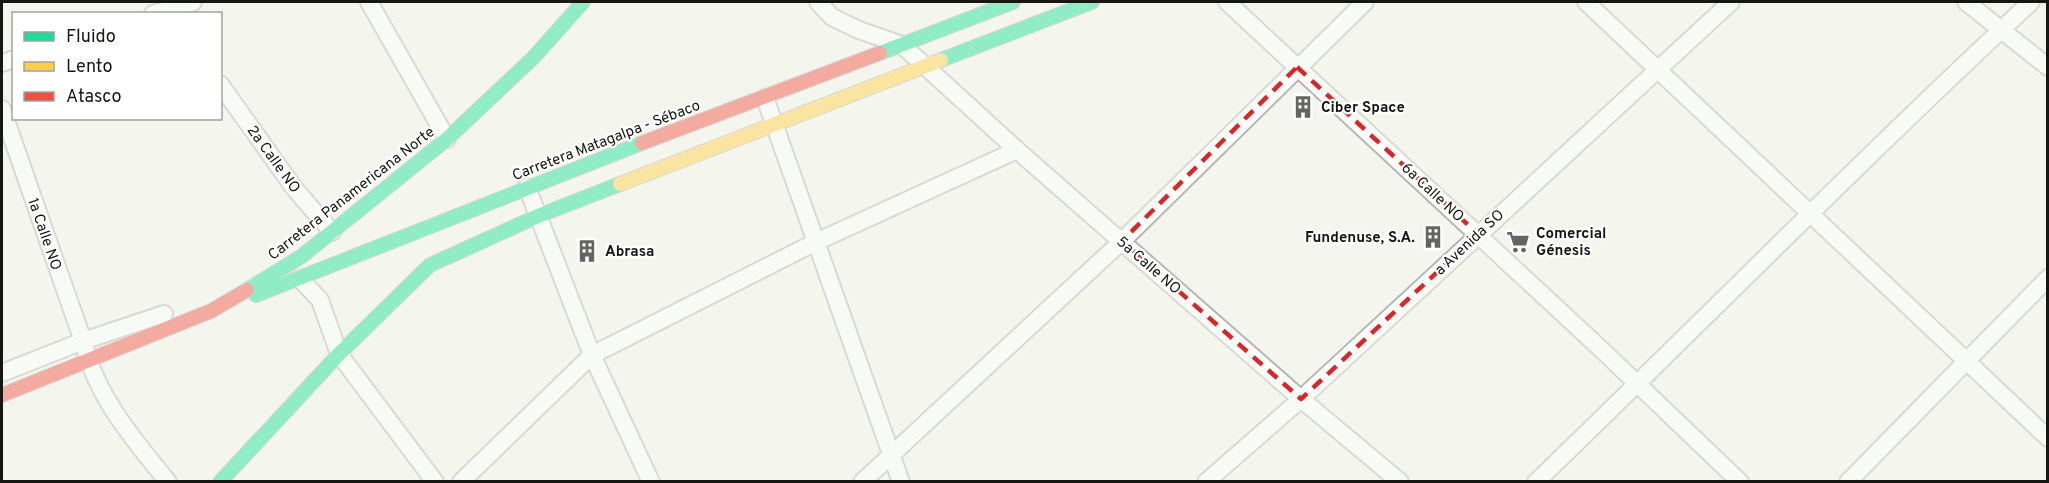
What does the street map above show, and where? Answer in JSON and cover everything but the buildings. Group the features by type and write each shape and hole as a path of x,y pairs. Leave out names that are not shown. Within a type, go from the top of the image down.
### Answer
{"main road":[{"name":"Carretera Panamericana Norte","path":"2,394 211,311 270,277 332,232 447,139 534,57 583,2"},
{"name":"Carretera Matagalpa - Sébaco","path":"211,311 300,279 527,187 1013,2"},
{"path":"219,482 339,354 429,265 538,216 1092,2"}],"street":[{"path":"164,9 193,2"},
{"path":"369,2 447,139"},
{"path":"818,2 832,17 859,30 902,45"},
{"name":"6a Calle NO","path":"1227,2 1478,234 1740,482"},
{"path":"862,482 1122,242 1365,2"},
{"path":"1586,2 2048,438"},
{"name":"a Avenida SO","path":"1206,482 1301,399 1731,2"},
{"path":"1966,2 2048,67"},
{"path":"1536,482 1810,213 2031,2"},
{"name":"5a Calle NO","path":"902,45 1017,150 1301,399 1400,482"},
{"name":"2a Calle NO","path":"222,87 294,188 332,232"},
{"path":"765,98 901,482"},
{"name":"1a Calle NO","path":"2,109 88,360 124,429 168,482"},
{"path":"461,482 592,355 816,242 1017,150"},
{"path":"527,187 592,355 651,482"},
{"path":"1848,482 1965,360 2048,278"},
{"path":"300,279 320,300 339,354 435,482"},
{"path":"2,373 83,341 193,305 211,311"}],"highlighted area":[{"path":"1297,67 1478,234 1301,399 1122,241"}],"traffic: fast":[{"path":"247,290 302,256 447,139 534,57 583,2"},
{"path":"880,53 1013,2"},
{"path":"941,60 1092,2"},
{"path":"256,295 642,143"},
{"path":"220,482 339,354 430,265 538,216 620,184"}],"traffic: slow":[{"path":"620,184 941,60"}],"traffic: jam":[{"path":"642,143 880,53"},
{"path":"2,395 211,311 247,290"}],"place":[{"name":"Ciber Space","path":"1303,107"},
{"name":"Fundenuse, S.A.","path":"1433,237"},
{"name":"Comercial Génesis","path":"1518,242"},
{"name":"Abrasa","path":"587,251"}]}
